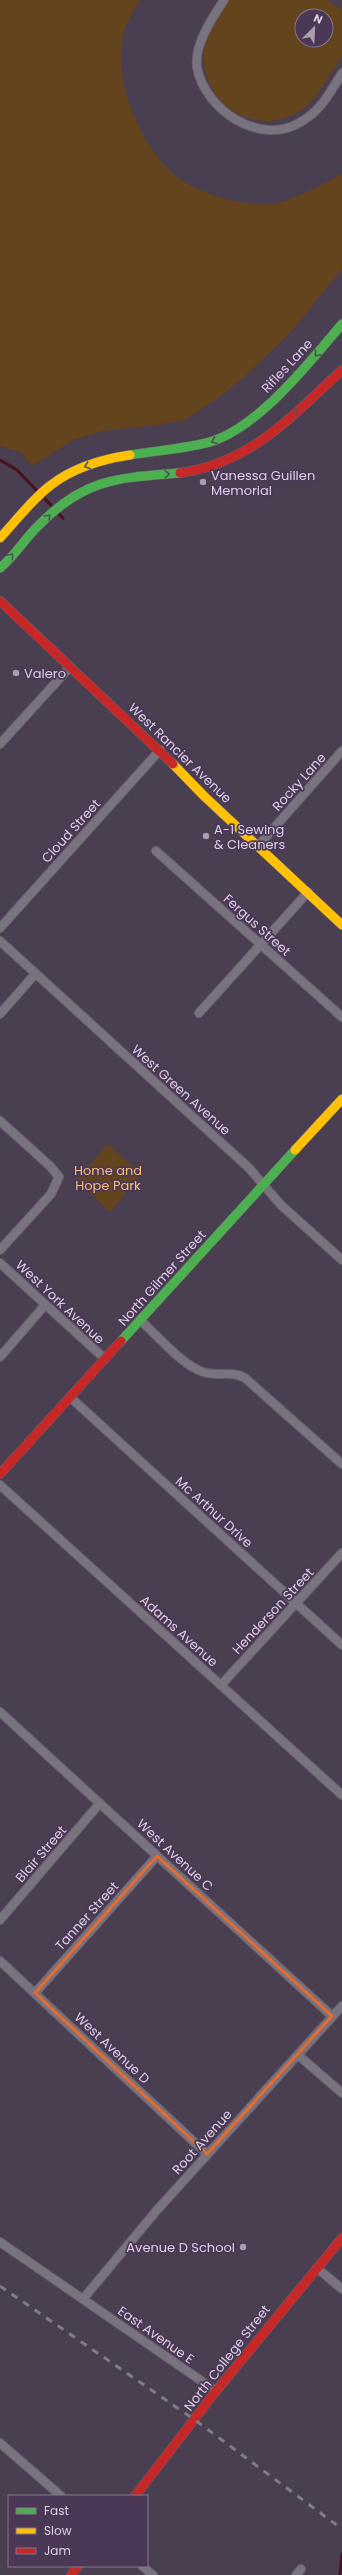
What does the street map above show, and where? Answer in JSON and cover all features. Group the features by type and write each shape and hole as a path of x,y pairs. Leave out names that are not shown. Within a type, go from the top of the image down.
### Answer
{"street":[{"path":"224,0 203,32 197,66 208,94 234,120 270,131 298,124 322,106 342,73"},
{"name":"Rifles Lane","path":"0,538 50,485 77,470 110,458 207,444 249,423 311,361 342,324"},
{"path":"0,568 55,509 76,493 102,482 129,477 186,473 214,466 243,454 268,437 342,370"},
{"name":"West Rancier Avenue","path":"0,601 160,750 258,846 342,925"},
{"path":"0,744 70,666"},
{"name":"Cloud Street","path":"0,928 160,750"},
{"name":"Rocky Lane","path":"258,846 342,751"},
{"name":"Fergus Street","path":"156,851 342,1017"},
{"path":"199,1013 308,892"},
{"name":"West Green Avenue","path":"0,941 249,1168 281,1205 342,1260"},
{"path":"0,1014 35,974"},
{"name":"North Gilmer Street","path":"0,1474 71,1398 342,1099"},
{"path":"0,1121 50,1166 59,1177 51,1194 0,1250"},
{"name":"West York Avenue","path":"0,1263 105,1359"},
{"path":"0,1357 46,1305"},
{"path":"141,1321 195,1368 210,1373 238,1374 245,1378 342,1464"},
{"name":"Mc Arthur Drive","path":"71,1398 342,1645"},
{"name":"Adams Avenue","path":"0,1485 342,1795"},
{"name":"Henderson Street","path":"221,1685 297,1604 342,1553"},
{"name":"West Avenue C","path":"0,1712 332,2016"},
{"name":"Blair Street","path":"0,1920 100,1803"},
{"name":"Tanner Street","path":"35,1993 157,1856"},
{"name":"West Avenue D","path":"0,1961 207,2154"},
{"name":"Root Avenue","path":"83,2299 148,2220 342,2006"},
{"path":"298,2056 342,2093"},
{"name":"North College Street","path":"136,2495 170,2454 216,2391 342,2238"},
{"name":"East Avenue E","path":"0,2242 216,2391"},
{"path":"317,2268 342,2289"},
{"path":"0,2443 61,2495"},
{"path":"71,2575 77,2567"},
{"path":"143,2567 153,2575"}],"highlighted area":[{"path":"157,1856 332,2016 207,2154 35,1993"}],"green space":[{"path":"0,0 140,0 127,23 122,38 122,73 126,91 138,126 147,142 168,169 189,185 202,191 231,200 246,203 272,204 289,200 342,174 342,269 290,333 244,377 217,399 184,420 157,425 102,431 73,440 32,466 21,452 0,446"},
{"path":"229,0 327,0 342,10 342,55 337,65 316,95 309,104 300,111 277,120 260,121 243,116 229,108 217,96 208,81 204,64 205,45 209,33"},
{"name":"Home and Hope Park","path":"108,1144 141,1174 110,1212 76,1180"}],"waterway":[{"path":"0,460 17,470 37,491"},
{"path":"45,499 51,505"},
{"path":"59,514 63,518"},
{"path":"340,2575 342,2554"}],"railway":[{"path":"0,2286 195,2420 342,2529"}],"traffic: fast":[{"path":"130,455 206,443 225,436 244,425 280,394 298,376 342,324"},
{"path":"0,568 34,530 56,509 87,489 120,479 180,473"},
{"path":"121,1341 295,1150"}],"traffic: slow":[{"path":"0,538 24,510 44,490 60,479 89,465 130,455"},
{"path":"173,764 204,796 342,925"},
{"path":"295,1150 342,1099"}],"traffic: jam":[{"path":"180,473 205,468 228,459 249,448 269,435 287,420 342,370"},
{"path":"0,601 173,764"},
{"path":"0,1474 121,1341"},
{"path":"136,2495 216,2391 342,2238"},
{"path":"71,2575 77,2567"}],"place":[{"name":"Vanessa Guillen Memorial","path":"203,482"},
{"name":"Valero","path":"16,673"},
{"name":"A-1 Sewing & Cleaners","path":"206,836"},
{"name":"Avenue D School","path":"243,2247"}]}
